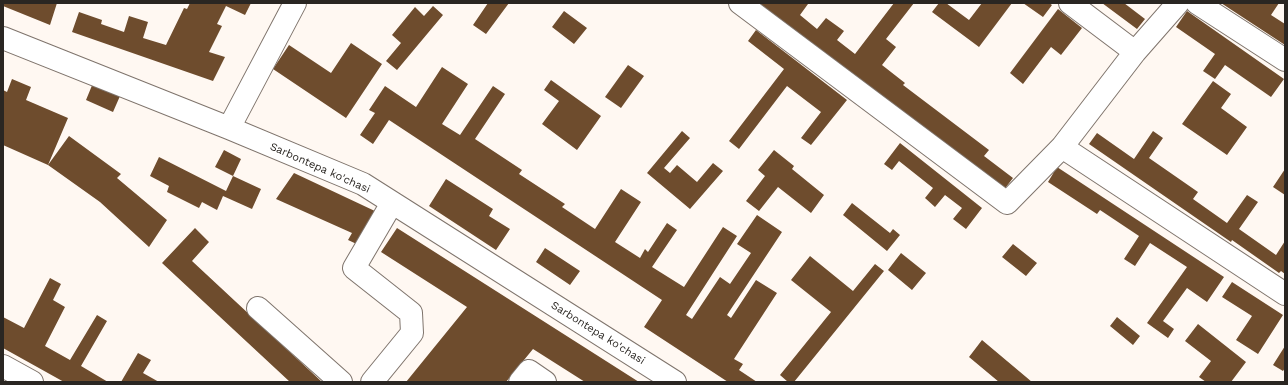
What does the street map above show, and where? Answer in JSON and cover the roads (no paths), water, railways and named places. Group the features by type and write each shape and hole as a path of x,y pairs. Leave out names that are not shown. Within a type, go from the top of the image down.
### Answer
{"street":[{"path":"276,3 280,31"},
{"path":"229,128 295,3"},
{"path":"740,3 1007,203 1062,147 1135,52 1178,3"},
{"path":"1070,3 1135,52"},
{"path":"1197,3 1285,60"},
{"name":"Sarbontepa ko'chasi","path":"3,38 229,128 363,184 675,382"},
{"path":"1062,147 1285,294"},
{"path":"372,382 412,333 411,313 354,268 392,203"},
{"path":"258,308 340,382"},
{"path":"3,366 32,382"},
{"path":"520,382 529,371 545,382"}]}
